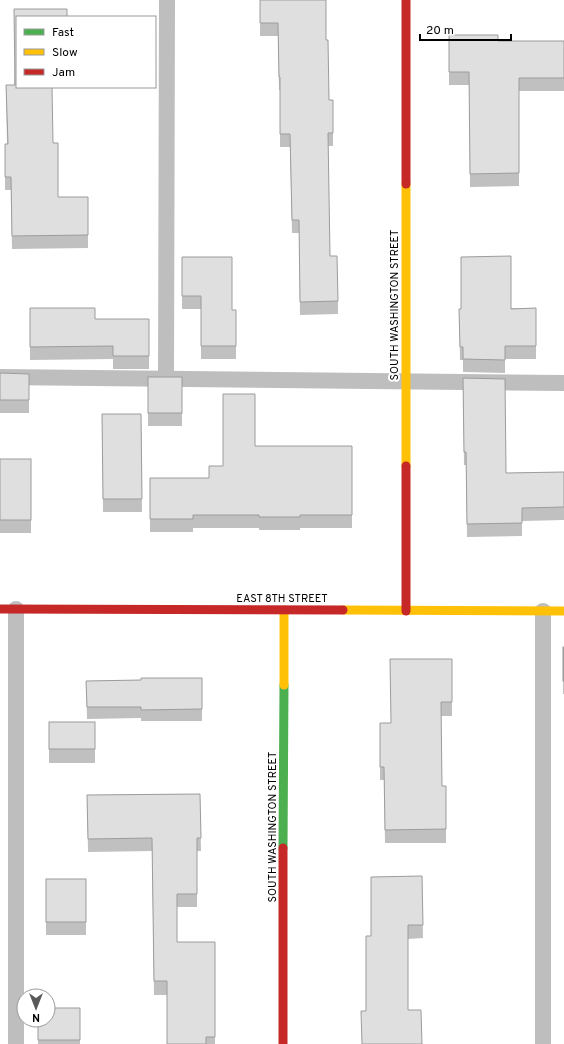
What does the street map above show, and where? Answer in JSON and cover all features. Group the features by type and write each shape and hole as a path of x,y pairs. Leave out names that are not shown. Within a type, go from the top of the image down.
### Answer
{"street":[{"name":"SOUTH WASHINGTON STREET","path":"406,0 406,611"},
{"name":"EAST 8TH STREET","path":"8,609 564,611"},
{"name":"SOUTH WASHINGTON STREET","path":"283,1044 284,610"}],"lane":[{"path":"166,379 167,0"},
{"path":"0,377 564,384"},
{"path":"8,609 16,1044"},
{"path":"543,611 543,1044"}],"building":[{"path":"260,0 326,0 329,100 333,100 333,133 328,133 330,256 337,256 338,301 300,302 299,220 292,220 290,134 280,134 278,23 260,23"},
{"path":"14,9 67,9 67,16 16,16 16,88 52,88 53,143 58,143 58,197 88,197 88,235 12,236 11,177 5,177 5,144 8,144 6,85 15,85"},
{"path":"449,35 498,35 498,41 564,41 564,78 519,78 519,173 470,174 469,72 449,72"},
{"path":"511,256 511,309 536,308 536,346 505,346 505,360 463,359 463,347 460,347 459,309 461,309 461,257"},
{"path":"182,257 232,257 232,310 236,310 236,346 201,346 201,296 182,296"},
{"path":"30,308 95,308 95,319 149,319 149,356 113,356 113,346 30,347"},
{"path":"0,373 29,374 29,400 0,400"},
{"path":"148,377 182,377 182,413 148,413"},
{"path":"463,378 505,379 506,473 564,472 564,507 522,508 522,523 467,524"},
{"path":"223,394 255,394 255,446 352,446 352,515 259,517 259,515 193,515 193,519 150,519 150,478 209,478 209,466 223,466"},
{"path":"102,414 141,414 142,499 103,499"},
{"path":"0,459 31,459 31,520 0,520"},
{"path":"564,647 564,681 563,681"},
{"path":"390,659 452,659 452,702 441,702 442,786 446,786 446,829 385,830 384,767 380,767 380,723 391,723"},
{"path":"141,678 202,678 202,709 141,710 141,707 87,707 86,681 141,680"},
{"path":"49,722 95,722 95,749 49,749"},
{"path":"200,794 201,838 197,838 197,894 177,894 177,942 215,942 215,1037 206,1037 206,1044 167,1044 167,981 154,981 152,838 88,839 87,795"},
{"path":"422,876 423,925 408,925 408,1010 421,1010 422,1044 362,1044 361,1011 366,1011 366,936 371,936 371,877"},
{"path":"46,879 86,879 86,922 46,922"},
{"path":"56,1008 80,1008 80,1040 38,1040 38,1028 56,1028"}],"traffic: fast":[{"path":"283,848 284,685"}],"traffic: slow":[{"path":"406,184 406,466"},
{"path":"284,610 284,685"},
{"path":"343,610 564,611"}],"traffic: jam":[{"path":"406,0 406,184"},
{"path":"406,466 406,611"},
{"path":"0,609 343,610"},
{"path":"283,848 283,1044"}]}
